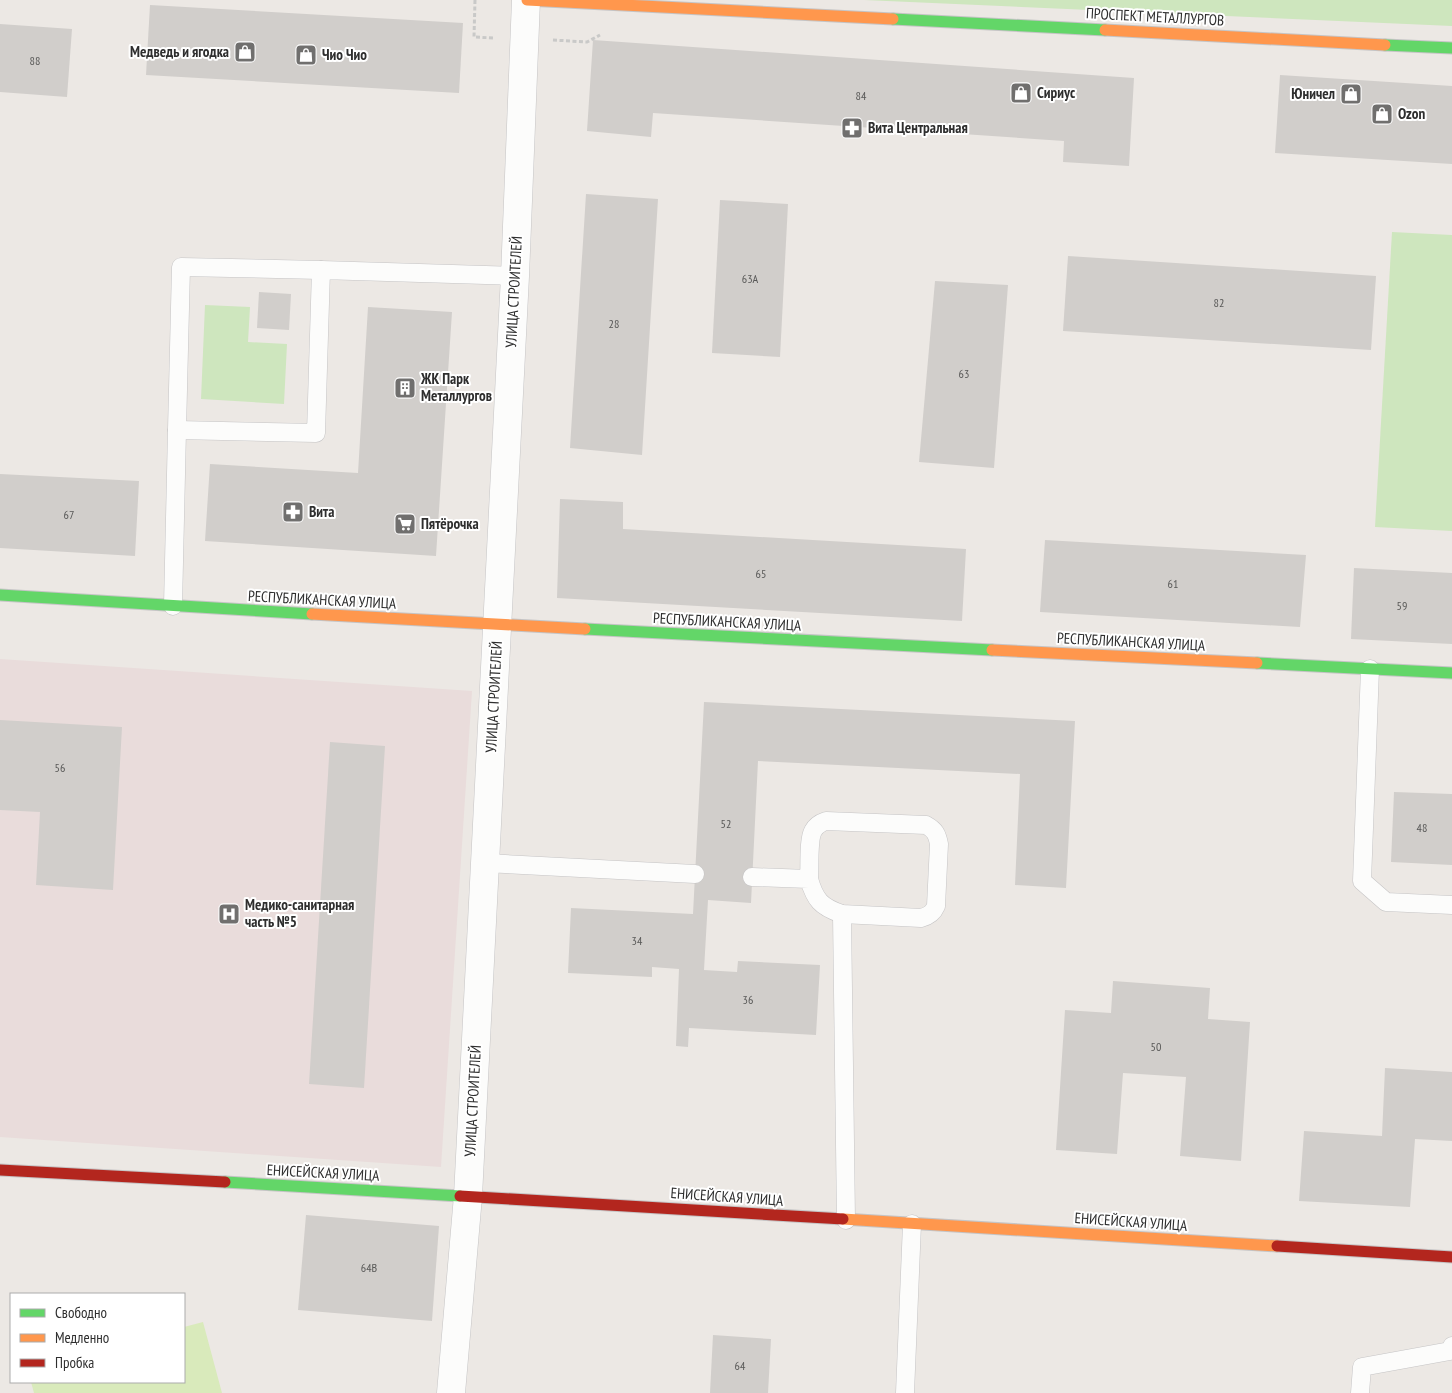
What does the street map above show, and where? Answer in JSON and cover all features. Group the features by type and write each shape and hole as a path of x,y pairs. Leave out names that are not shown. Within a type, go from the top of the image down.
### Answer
{"street":[{"name":"ПРОСПЕКТ МЕТАЛЛУРГОВ","path":"527,0 1452,48"},
{"name":"УЛИЦА СТРОИТЕЛЕЙ","path":"451,1393 468,1196 498,625 527,0"},
{"name":"РЕСПУБЛИКАНСКАЯ УЛИЦА","path":"0,595 498,625 1452,673"},
{"name":"ЕНИСЕЙСКАЯ УЛИЦА","path":"0,1170 468,1196 1452,1257"}],"lane":[{"path":"173,606 181,267 515,276"},
{"path":"177,430 316,433 321,270"},
{"path":"1370,669 1362,881 1386,902 1452,905"},
{"path":"826,821 926,825 938,835 936,906 927,917 842,914 830,910 821,903 813,893 809,879 811,838 819,824 826,821"},
{"path":"485,863 695,874"},
{"path":"752,876 809,879"},
{"path":"842,914 846,1220"},
{"path":"905,1393 912,1224"},
{"path":"1360,1393 1362,1367 1451,1350"}],"path":[{"path":"474,37 475,0"}],"shaded area":[{"name":"Медико-санитарная часть №5","path":"0,659 472,691 441,1167 0,1137"}],"green space":[{"path":"864,0 1452,0 1452,26"},
{"path":"1392,232 1452,235 1452,531 1375,527"},
{"path":"205,305 250,307 248,342 287,344 284,404 201,399"},
{"path":"203,1322 222,1393 34,1393 31,1383 185,1383 185,1327"}],"building":[{"path":"150,5 463,23 459,93 146,75"},
{"path":"0,24 72,29 67,97 0,92"},
{"path":"593,40 1134,78 1129,166 1063,162 1064,141 653,113 651,137 587,131"},
{"path":"1280,75 1452,86 1452,164 1275,153"},
{"path":"586,194 658,199 642,455 570,448"},
{"path":"720,200 788,204 780,357 712,353"},
{"path":"1068,256 1376,276 1371,350 1063,331"},
{"path":"935,281 1008,285 994,468 919,462"},
{"path":"259,292 291,294 289,330 257,328"},
{"name":"ЖК Парк Металлургов","path":"368,307 452,312 436,556 205,541 210,464 358,473"},
{"path":"0,474 139,481 135,556 0,548"},
{"path":"560,499 623,502 623,529 966,549 962,621 557,598"},
{"path":"1045,540 1306,555 1300,627 1040,612"},
{"path":"1354,568 1452,573 1452,644 1351,639"},
{"path":"704,702 1075,721 1066,888 1015,885 1020,774 758,761 751,903 708,900 704,970 737,972 738,961 820,965 816,1035 689,1028 688,1047 676,1046 679,969 652,967 652,977 568,973 571,908 693,914"},
{"path":"0,720 122,727 113,890 36,885 40,812 0,810"},
{"path":"330,742 385,746 364,1088 309,1084"},
{"path":"1394,792 1452,794 1452,865 1391,862"},
{"path":"1113,981 1210,988 1208,1019 1250,1022 1241,1161 1180,1156 1186,1077 1123,1073 1117,1154 1056,1150 1065,1010 1111,1013"},
{"path":"1385,1068 1452,1072 1452,1141 1415,1139 1410,1207 1299,1201 1304,1131 1382,1136"},
{"path":"306,1215 439,1226 432,1321 298,1310"},
{"path":"713,1335 771,1339 768,1393 710,1393"}],"traffic: fast":[{"path":"893,19 1105,30"},
{"path":"1385,45 1452,48"},
{"path":"0,595 312,614"},
{"path":"585,629 992,650"},
{"path":"1257,663 1452,673"},
{"path":"225,1182 460,1196"}],"traffic: slow":[{"path":"527,0 893,19"},
{"path":"1105,30 1385,45"},
{"path":"312,614 585,629"},
{"path":"992,650 1257,663"},
{"path":"843,1219 1277,1246"}],"traffic: jam":[{"path":"0,1170 225,1182"},
{"path":"460,1196 843,1219"},
{"path":"1277,1246 1452,1257"}],"place":[{"name":"Медведь и ягодка","path":"245,52"},
{"name":"Чио Чио","path":"306,55"},
{"name":"Сириус","path":"1021,93"},
{"name":"Юничел","path":"1351,94"},
{"name":"Ozon","path":"1382,114"},
{"name":"Вита Центральная","path":"852,128"},
{"name":"ЖК Парк Металлургов","path":"405,388"},
{"name":"Вита","path":"293,512"},
{"name":"Пятёрочка","path":"405,524"},
{"name":"Медико-санитарная часть №5","path":"229,914"}]}
